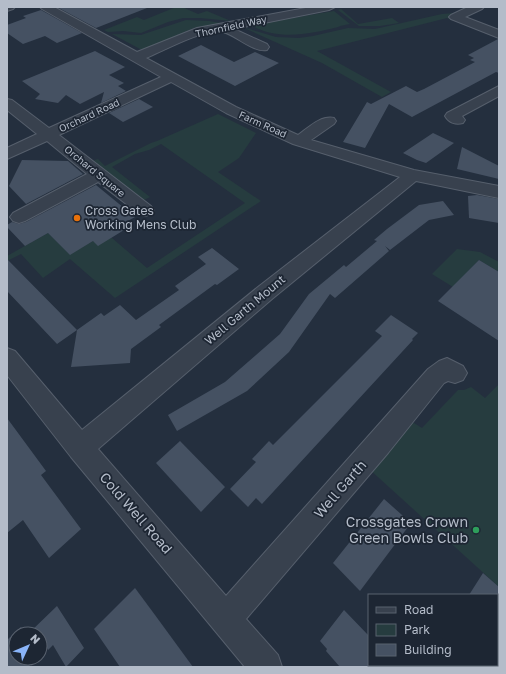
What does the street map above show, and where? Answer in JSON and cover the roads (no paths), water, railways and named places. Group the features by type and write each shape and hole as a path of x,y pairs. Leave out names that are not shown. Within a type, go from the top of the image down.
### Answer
{"street":[{"name":"Farm Road","path":"46,7 231,110 300,141 413,175 499,192"},
{"name":"Thornfield Way","path":"137,58 197,32 291,10 329,7"},
{"path":"478,7 455,17 499,34"},
{"path":"221,27 263,47"},
{"path":"226,42 240,36"},
{"name":"Orchard Road","path":"7,154 171,77"},
{"path":"458,120 452,116 499,90"},
{"name":"Orchard Square","path":"7,103 48,135 52,136 145,210"},
{"path":"300,141 329,121"},
{"path":"19,216 100,174"},
{"name":"Well Garth Mount","path":"80,448 266,293 413,175"},
{"name":"Cold Well Road","path":"7,358 80,448 266,667"},
{"name":"Well Garth","path":"226,619 380,444 436,376 447,368 455,373"}],"place":[{"name":"Cross Gates Working Mens Club","path":"77,218"},
{"name":"Crossgates Crown Green Bowls Club","path":"476,530"}]}
